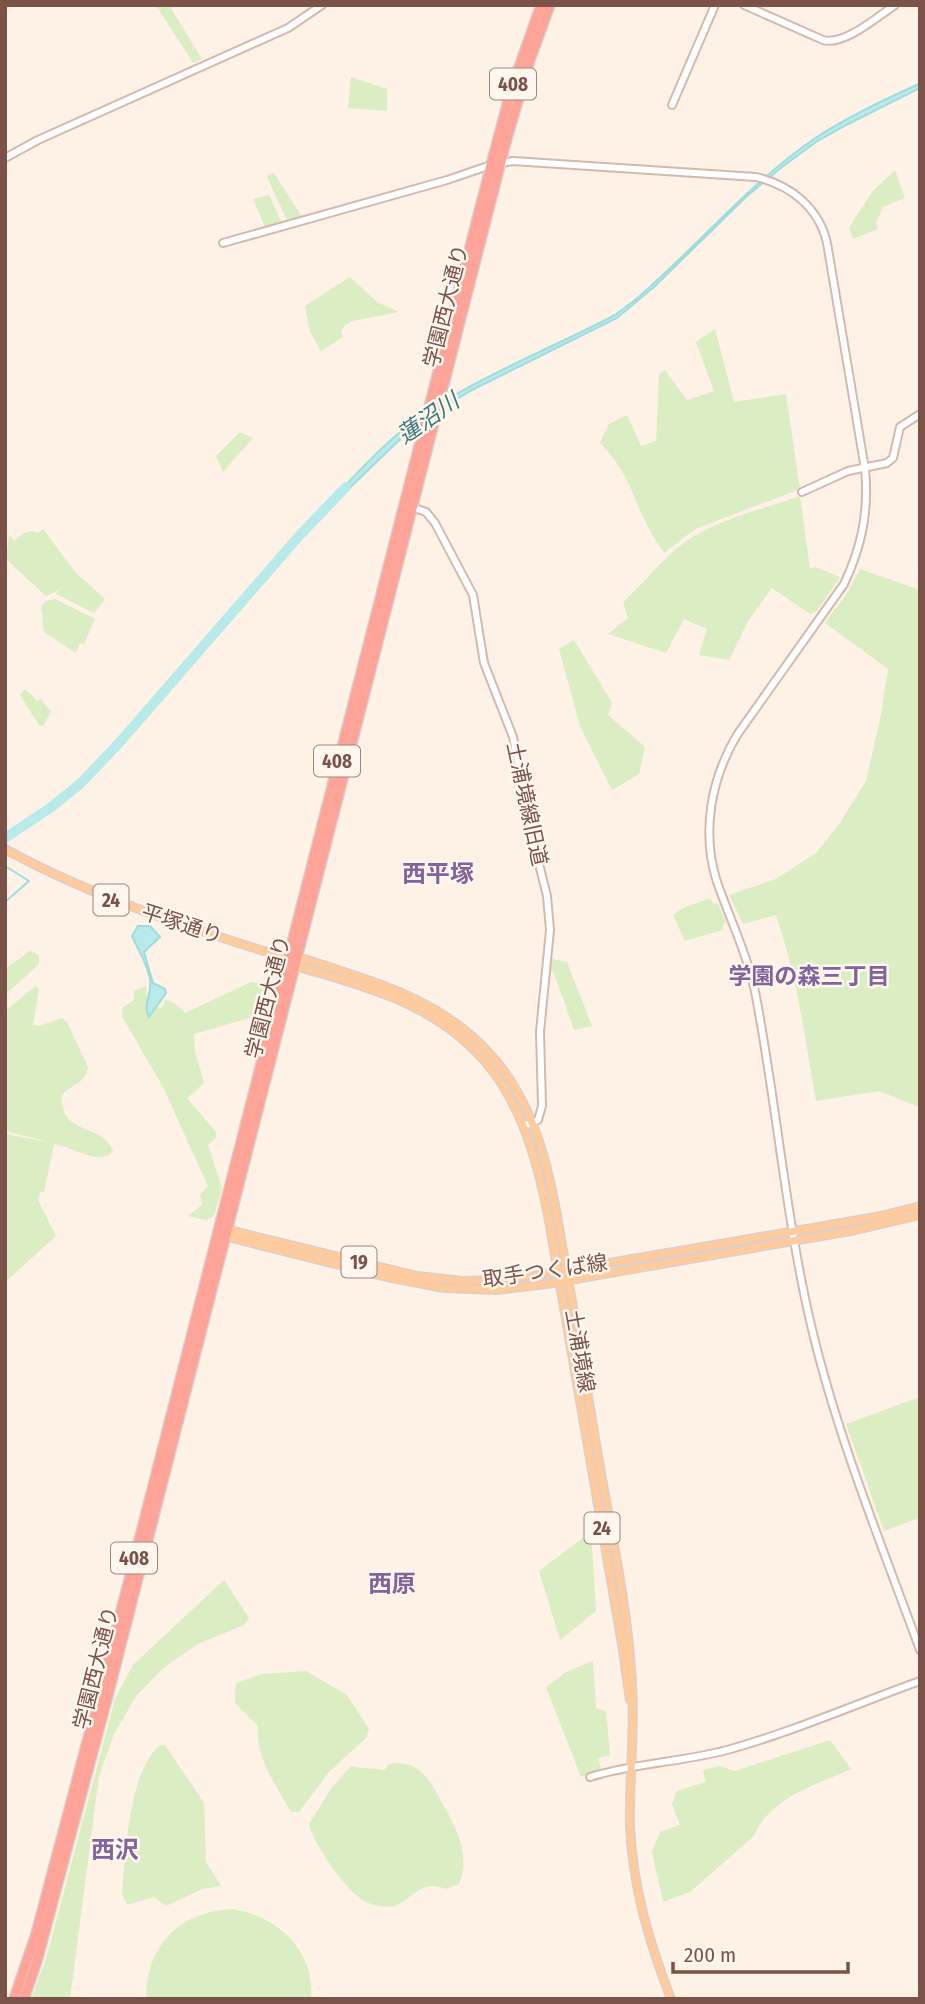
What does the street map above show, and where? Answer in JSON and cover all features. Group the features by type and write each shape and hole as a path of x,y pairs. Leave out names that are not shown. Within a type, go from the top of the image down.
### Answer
{"highway":[{"name":"学園西大通り","path":"24,1999 58,1886 223,1232 286,958 408,505 442,394 511,90 541,5"},
{"name":"学園西大通り","path":"15,1999 36,1934 296,961 408,505 430,403 496,164 550,5"}],"main road":[{"name":"平塚通り","path":"5,849 59,877 129,907 296,961"},
{"name":"土浦境線","path":"296,961 391,988 443,1014 490,1054 517,1090 533,1123 552,1188 563,1275"},
{"name":"土浦境線","path":"296,961 399,1000 453,1030 477,1052 498,1077 524,1126 541,1179 563,1275 622,1601 632,1683 633,1766"},
{"name":"取手つくば線","path":"223,1232 387,1277 444,1288 496,1290 920,1206"},
{"name":"取手つくば線","path":"563,1275 795,1241 920,1215"},
{"name":"24","path":"633,1766 630,1803 633,1863 641,1912 671,1999"}],"street":[{"path":"5,158 38,140 288,28 322,5"},
{"path":"672,105 715,5"},
{"path":"744,5 823,40 834,42 848,36 895,5"},
{"path":"223,243 496,164 544,163 756,177 773,182 794,194 818,220 826,239 865,469 866,516 854,563 834,599 732,744 716,781 710,818 710,848 714,871 749,965 757,998 810,1322 834,1413 920,1650"},
{"path":"802,492 848,471 882,466 890,461 900,427 920,414"},
{"name":"土浦境線旧道","path":"408,505 426,512 435,523 473,596 484,663 513,737 547,896 550,930 540,1032 542,1106 540,1116 533,1123"},
{"path":"524,1126 533,1123"},
{"path":"590,1777 633,1766 697,1757 739,1746 920,1681"}],"green space":[{"path":"156,5 169,5 202,59 193,63"},
{"path":"351,77 387,89 387,111 348,108"},
{"path":"895,170 905,198 883,207 876,223 878,229 853,239 849,228 872,192"},
{"path":"274,173 302,217 290,222 287,220 267,177"},
{"path":"269,195 281,221 280,224 266,229 253,199"},
{"path":"350,277 377,302 399,312 352,321 345,325 341,332 343,337 321,351 310,332 305,306"},
{"path":"715,329 734,402 786,394 800,489 695,529 664,553 645,521 625,476 600,443 609,424 627,415 641,446 656,441 659,374 665,370 687,400 714,391 696,342"},
{"path":"240,432 253,438 223,472 216,456"},
{"path":"800,496 810,569 815,567 840,577 817,611 810,614 772,588 748,621 729,660 699,655 707,629 684,619 666,653 608,634 628,618 623,602 685,542 726,521"},
{"path":"43,529 75,572 105,599 94,613 56,594 62,586 46,596 6,559 9,535 15,541 25,532 38,533"},
{"path":"860,569 920,590 919,1107 879,1091 816,1101 795,984 776,915 743,924 729,895 776,879 816,853 838,826 866,781 888,669 825,623 848,592"},
{"path":"55,599 95,619 84,644 80,643 76,653 44,632 41,606 46,601"},
{"path":"574,640 612,703 608,715 645,747 639,774 612,790 580,726 559,649"},
{"path":"25,689 37,701 41,699 51,712 43,726 39,725 20,695"},
{"path":"710,898 713,903 718,904 726,922 723,924 723,930 685,941 673,915 683,908"},
{"path":"30,951 39,955 39,964 5,995 5,969"},
{"path":"552,959 567,962 592,1026 574,1030 553,971 549,972"},
{"path":"251,982 264,984 265,992 258,1025 249,1018 194,1034 195,1051 204,1083 187,1098 216,1132 216,1138 208,1145 222,1188 214,1216 206,1220 188,1216 202,1205 200,1194 208,1186 163,1087 123,1018 122,1008 134,1000 134,991 146,986 148,998 154,1005 161,1009 166,999 185,1013"},
{"path":"36,986 39,989 33,1025 39,1026 62,1018 67,1022 88,1067 84,1077 62,1095 67,1117 74,1124 100,1136 108,1142 113,1151 108,1155 94,1157 54,1144 44,1192 40,1192 38,1200 56,1236 5,1282 5,1134 53,1143 5,1131 5,1011"},
{"path":"920,1397 920,1518 884,1531 846,1424"},
{"path":"591,1532 596,1611 560,1640 539,1571"},
{"path":"224,1580 249,1618 244,1625 198,1644 163,1668 136,1696 114,1734 99,1776 70,1999 31,1999 46,1959 115,1699 133,1665"},
{"path":"593,1661 596,1708 606,1711 610,1755 598,1758 601,1769 581,1777 546,1687 566,1672"},
{"path":"306,1671 347,1695 369,1729 366,1738 329,1772 299,1812 291,1812 263,1760 258,1726 235,1703 236,1683 262,1674"},
{"path":"830,1740 851,1769 809,1787 783,1802 771,1811 754,1836 690,1892 663,1902 652,1852 660,1832 680,1825 672,1804 677,1791 706,1782 703,1770 720,1766 735,1771"},
{"path":"160,1745 165,1745 204,1803 206,1862 221,1886 202,1889 166,1906 154,1897 127,1905 122,1894 130,1815 141,1774"},
{"path":"389,1764 411,1765 419,1770 433,1786 460,1841 463,1873 459,1884 445,1889 430,1886 397,1905 373,1905 354,1893 338,1875 323,1854 309,1824 333,1786 351,1766 384,1770"},
{"path":"232,1909 264,1919 290,1938 307,1965 311,1981 311,1999 146,1999 152,1963 169,1935 196,1917"}],"water":[{"path":"919,84 920,88 816,142 782,167 747,196 654,287 617,318 472,390 416,424 338,499 335,496 386,444 428,412 480,381 615,315 657,280 744,196 814,139 865,109"},
{"path":"138,926 150,926 160,937 144,952 153,983 165,989 166,993 149,1017 147,1008 150,979 132,936"}],"waterway":[{"name":"蓮沼川","path":"5,838 80,784 120,742 299,536 346,487"},
{"path":"5,866 29,881 5,902"}],"district":[{"name":"西平塚","path":"438,874"},
{"name":"学園の森三丁目","path":"809,976"},
{"name":"西原","path":"392,1584"},
{"name":"西沢","path":"115,1850"}]}
